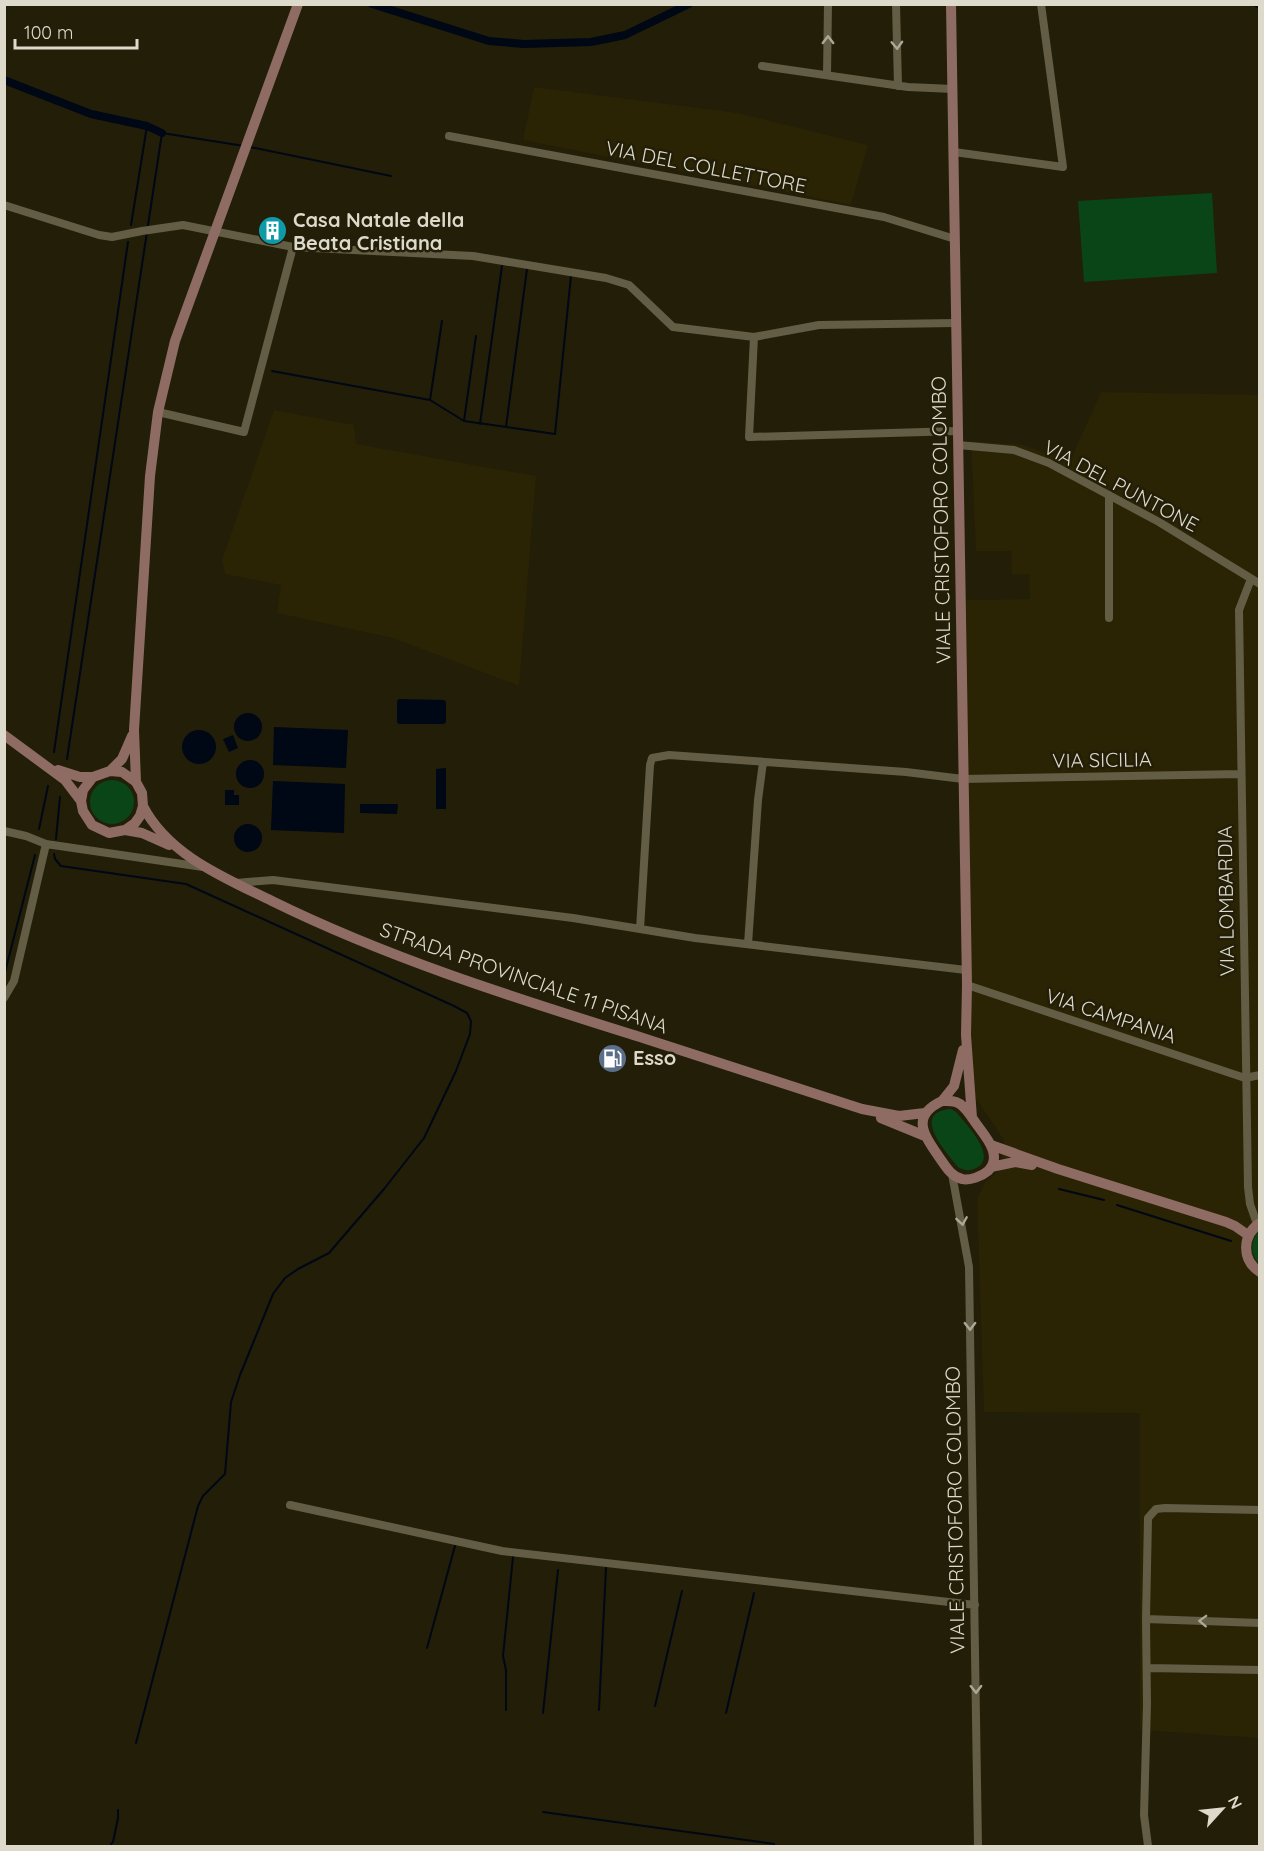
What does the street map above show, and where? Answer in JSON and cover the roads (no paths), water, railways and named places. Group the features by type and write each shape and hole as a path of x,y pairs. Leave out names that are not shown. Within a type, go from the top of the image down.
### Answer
{"main road":[{"path":"136,782 134,729 150,476 158,412 175,341 298,4"},
{"name":"VIALE CRISTOFORO COLOMBO","path":"951,4 966,1035 972,1118"},
{"path":"110,771 122,759 134,729"},
{"path":"4,735 66,780 81,801 85,817 96,828 109,833 125,830 140,816 143,806 142,793 136,782 122,772 110,771 93,777 66,773 44,763"},
{"path":"81,801 83,790 93,777"},
{"name":"STRADA PROVINCIALE 11 PISANA","path":"143,806 155,825 186,854"},
{"name":"STRADA PROVINCIALE 11 PISANA","path":"125,830 142,833 299,914 414,963 862,1109 925,1136"},
{"name":"VIALE CRISTOFORO COLOMBO","path":"942,1101 954,1086 966,1035"},
{"path":"942,1101 952,1101 962,1105 991,1144 994,1157 986,1173 971,1179 962,1179 952,1174 925,1136 922,1124 925,1113 942,1101"},
{"name":"STRADA PROVINCIALE 11 PISANA","path":"862,1109 899,1116 925,1113"},
{"path":"991,1144 1058,1169 1226,1222 1248,1235"},
{"path":"991,1167 1015,1162 1058,1169"},
{"path":"1258,1223 1248,1235 1245,1249 1250,1263 1260,1272"}],"street":[{"path":"827,75 828,4"},
{"path":"896,4 898,86"},
{"path":"954,152 1064,167 1041,4"},
{"path":"762,66 898,86 953,89"},
{"name":"VIA DEL COLLETTORE","path":"449,136 884,217 955,239"},
{"path":"4,205 112,237 183,225 293,247 393,254 474,256 606,278 629,285 673,327 754,337 819,325 956,323"},
{"path":"158,412 244,432 293,247"},
{"path":"754,337 749,437 958,431"},
{"name":"VIA DEL PUNTONE","path":"958,445 1014,450 1049,463 1159,522 1260,584"},
{"path":"1109,495 1109,618"},
{"name":"VIA LOMBARDIA","path":"1251,579 1239,610 1248,1187 1250,1204 1258,1223"},
{"name":"VIA SICILIA","path":"640,929 652,758 669,755 906,772 963,779 1241,774"},
{"path":"748,944 758,800 763,762"},
{"path":"4,831 46,844 207,868"},
{"path":"4,998 14,981 46,844"},
{"path":"236,883 273,880 573,918 748,944 966,970"},
{"name":"VIA CAMPANIA","path":"967,985 1245,1078"},
{"path":"1245,1078 1260,1075"},
{"name":"VIALE CRISTOFORO COLOMBO","path":"952,1174 969,1267 978,1846"},
{"path":"290,1505 502,1551 975,1605"},
{"path":"1148,1846 1144,1815 1148,1668 1146,1619 1148,1518 1156,1509 1165,1508 1260,1510"},
{"path":"1146,1619 1260,1623"},
{"path":"1148,1668 1260,1670"}],"waterway":[{"path":"372,4 489,41 524,44 591,42 625,35 689,4"},
{"path":"1253,4 1260,9"},
{"path":"4,80 91,114 147,126 162,133"},
{"path":"131,225 147,126"},
{"path":"67,759 162,133 244,146"},
{"path":"250,147 391,176"},
{"path":"54,752 128,242"},
{"path":"480,424 502,266"},
{"path":"506,427 527,269"},
{"path":"272,371 430,400 464,421 555,434 571,276"},
{"path":"430,400 442,321"},
{"path":"464,421 476,336"},
{"path":"39,829 48,786"},
{"path":"56,839 60,797"},
{"path":"54,854 61,866 186,884 454,1006 467,1013 471,1021 470,1034 456,1071 424,1138 329,1253 285,1278 273,1294 231,1402 225,1474 203,1496 198,1506 136,1743"},
{"path":"4,976 35,855"},
{"path":"1059,1189 1104,1200"},
{"path":"1117,1205 1231,1241"},
{"path":"427,1648 455,1546"},
{"path":"506,1710 506,1670 503,1656 513,1557"},
{"path":"599,1710 606,1568"},
{"path":"543,1713 558,1570"},
{"path":"655,1706 682,1591"},
{"path":"726,1713 754,1593"},
{"path":"111,1844 118,1810"},
{"path":"543,1812 774,1844"}],"place":[{"name":"Casa Natale della Beata Cristiana","path":"272,231"},
{"name":"Esso","path":"612,1058"}]}
